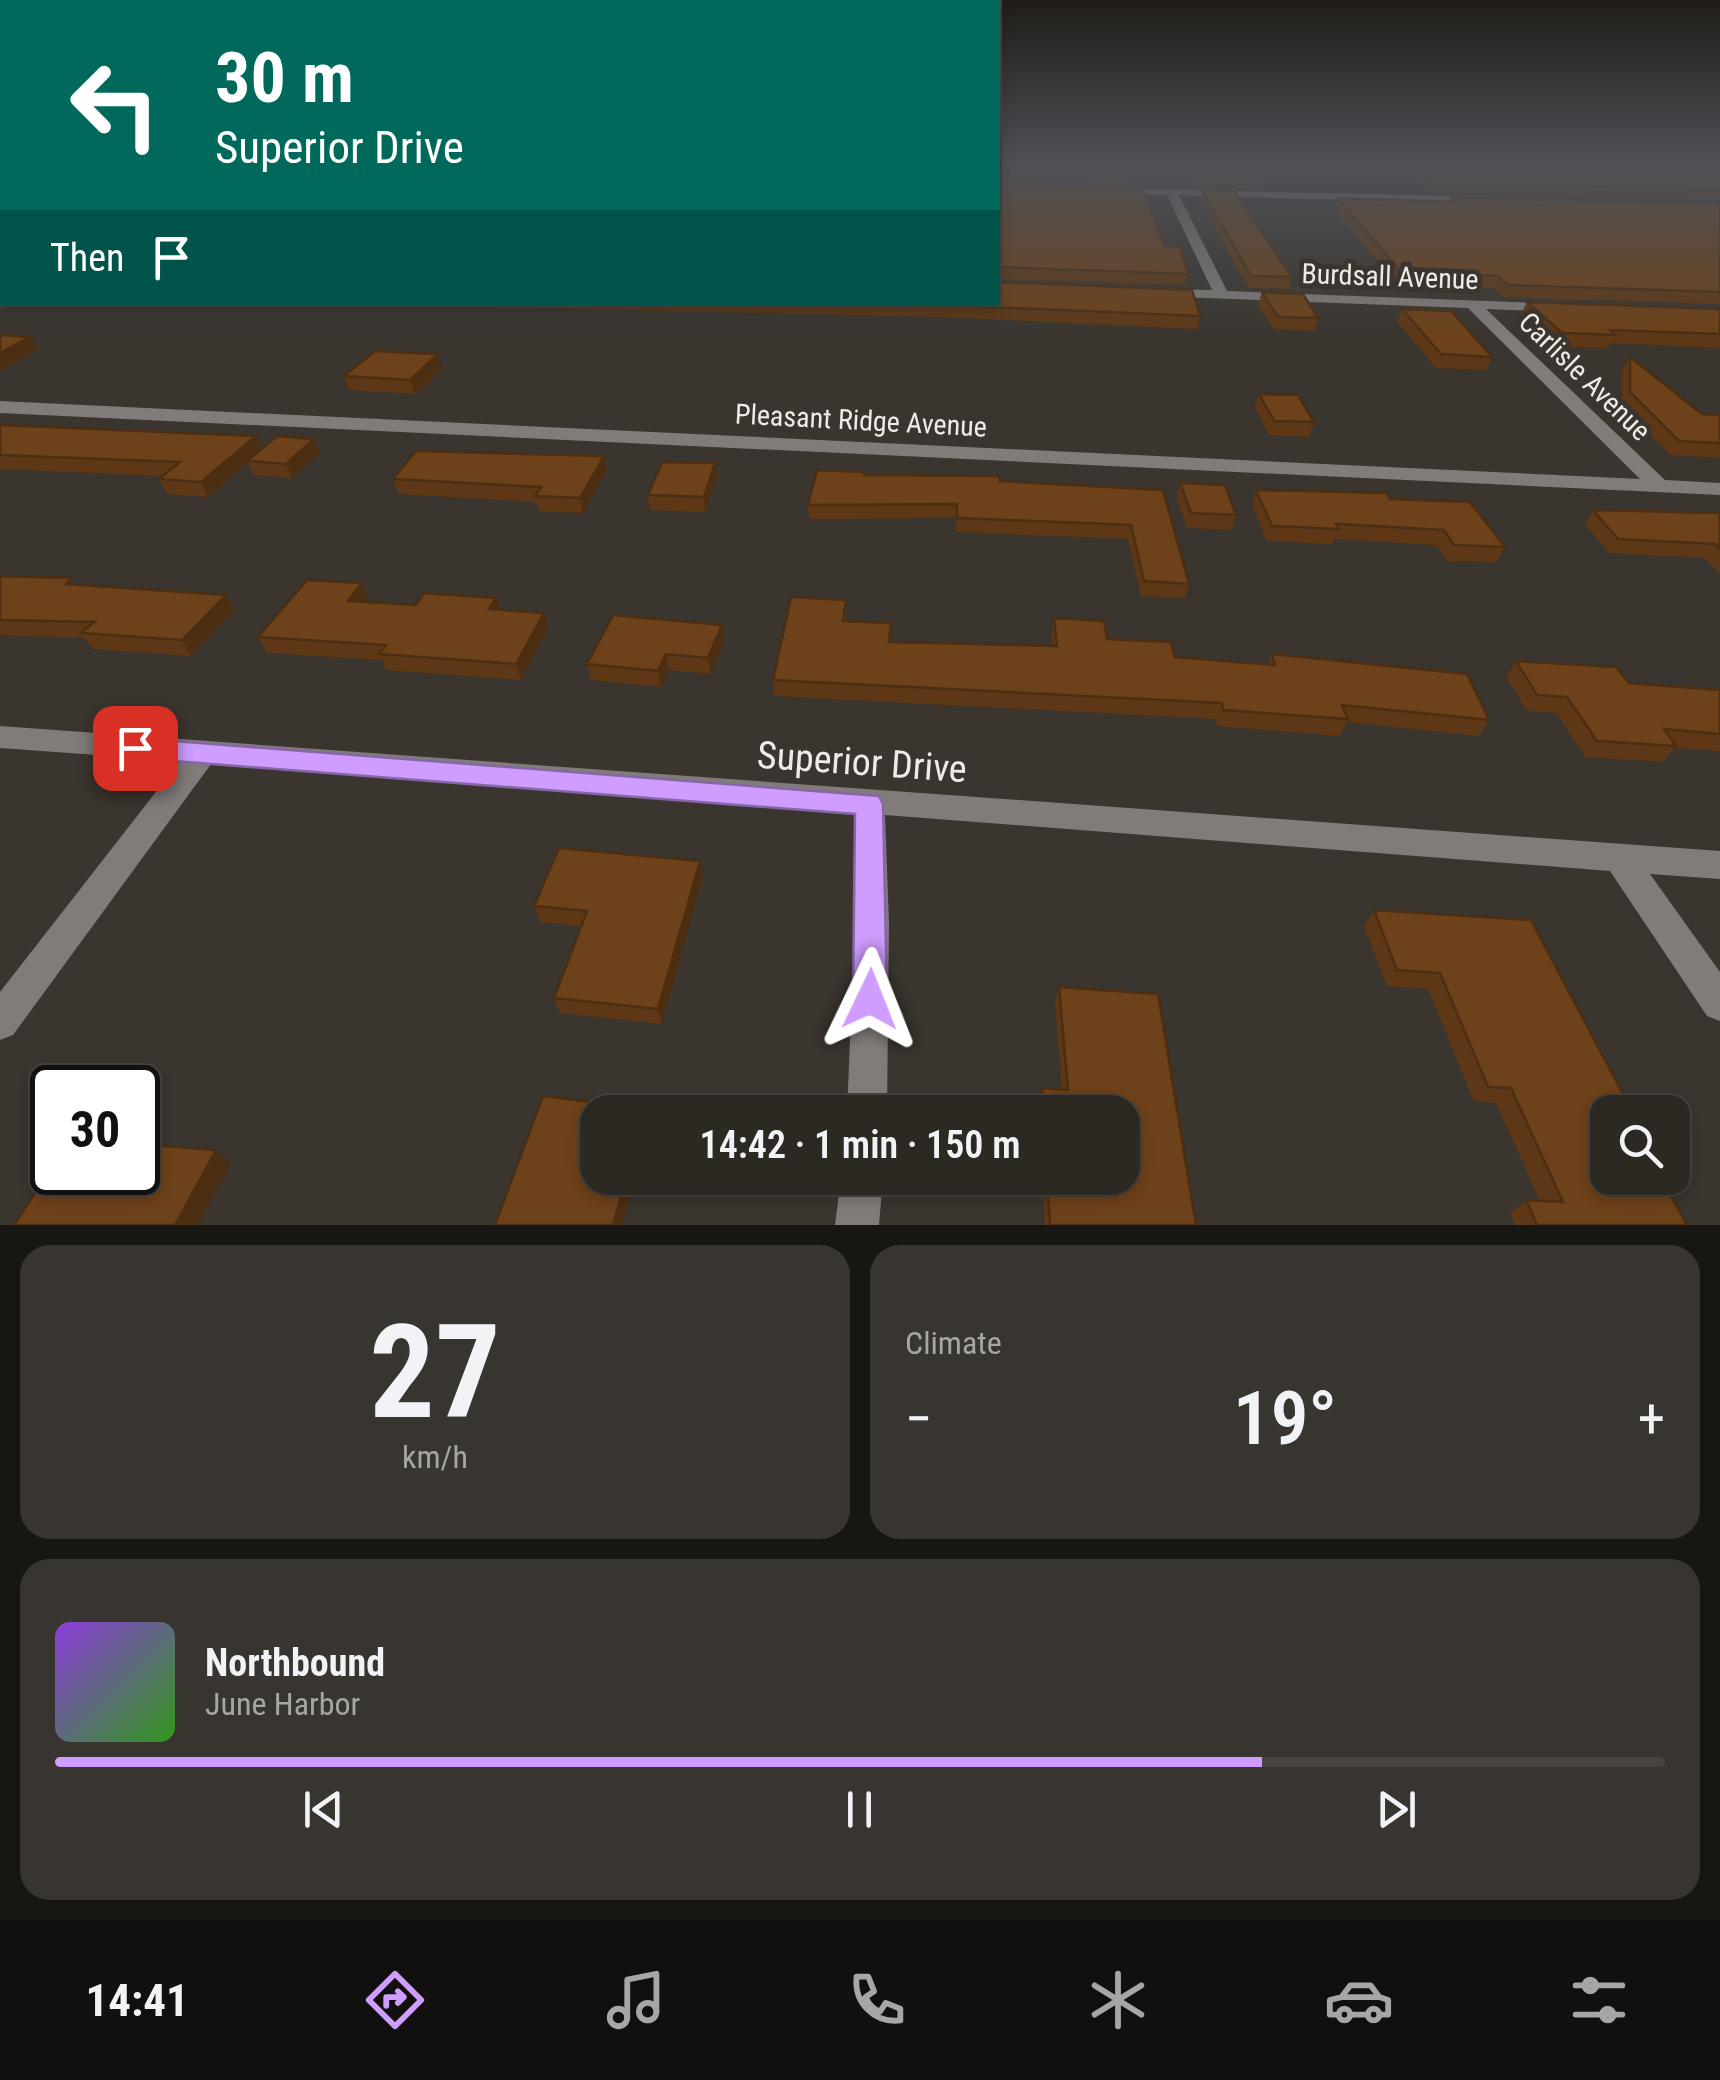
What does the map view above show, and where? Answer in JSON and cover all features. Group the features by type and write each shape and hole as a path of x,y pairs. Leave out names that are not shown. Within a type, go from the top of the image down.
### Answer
{"street":[{"path":"1186,222 1221,294"},
{"name":"Burdsall Avenue","path":"1144,292 1586,308"},
{"name":"Carlisle Avenue","path":"1472,304 1660,487"},
{"name":"Pleasant Ridge Avenue","path":"0,406 1720,490"},
{"name":"Superior Drive","path":"0,738 1720,865"},
{"path":"0,1022 203,753"},
{"path":"867,1095 872,924 869,804"},
{"path":"1620,858 1720,1003"},
{"path":"857,1225 860,1195"}],"building":[{"path":"1000,222 1156,222 1165,246 1180,246 1188,274 1000,267"},
{"path":"1220,222 1255,222 1292,277 1251,276"},
{"path":"1359,222 1720,222 1720,292 1508,285 1498,276 1402,273"},
{"path":"1000,282 1192,290 1200,316 943,305 1000,305"},
{"path":"1262,292 1303,294 1318,318 1278,317"},
{"path":"1527,302 1720,309 1720,334 1610,330 1615,335 1562,333"},
{"path":"1402,309 1451,311 1492,357 1441,354"},
{"path":"0,335 30,337 0,353"},
{"path":"375,351 438,354 410,380 344,376"},
{"path":"1630,357 1702,414 1720,415 1720,443 1679,441 1630,392"},
{"path":"1259,394 1298,395 1314,422 1274,421"},
{"path":"0,425 256,436 201,482 159,479 180,462 0,455"},
{"path":"277,436 314,439 286,464 247,461"},
{"path":"416,451 604,456 580,498 535,496 541,487 393,479"},
{"path":"662,462 715,463 704,497 648,495"},
{"path":"817,470 865,472 864,475 999,476 1000,481 1163,490 1189,584 1144,581 1131,525 957,518 957,504 808,505"},
{"path":"1180,483 1225,485 1236,515 1191,513"},
{"path":"1256,490 1387,493 1390,499 1470,502 1505,547 1454,545 1444,530 1336,524 1339,529 1272,526"},
{"path":"1593,510 1720,513 1720,549 1715,544 1618,539"},
{"path":"0,576 73,578 66,584 226,595 182,640 81,633 94,622 0,620"},
{"path":"307,580 362,583 348,601 416,605 424,593 496,598 489,609 544,613 516,664 379,654 386,645 258,637"},
{"path":"791,597 846,600 843,621 891,623 889,642 1057,646 1054,618 1104,621 1107,639 1171,642 1175,657 1275,665 1272,654 1467,674 1489,720 1342,705 1348,719 1223,710 1222,703 773,680"},
{"path":"613,615 722,625 708,658 666,654 658,671 587,664"},
{"path":"1516,661 1616,667 1629,683 1720,690 1720,734 1664,729 1676,746 1597,741 1567,697 1537,695"},
{"path":"559,848 700,861 658,1009 554,998 587,911 534,906"},
{"path":"1374,910 1531,920 1623,1095 1590,1095 1590,1195 1670,1195 1687,1225 1537,1225 1526,1200 1563,1202 1511,1088 1488,1087 1440,973 1397,970"},
{"path":"1059,987 1158,994 1196,1225 1050,1225 1048,1195 1140,1195 1140,1095 1042,1095 1042,1088 1068,1090"},
{"path":"543,1096 580,1101 580,1195 621,1195 613,1225 495,1225"},
{"path":"160,1146 216,1150 175,1225 14,1225 34,1195 160,1195"}],"route":[{"path":"135,748 869,804 870,999"}]}
